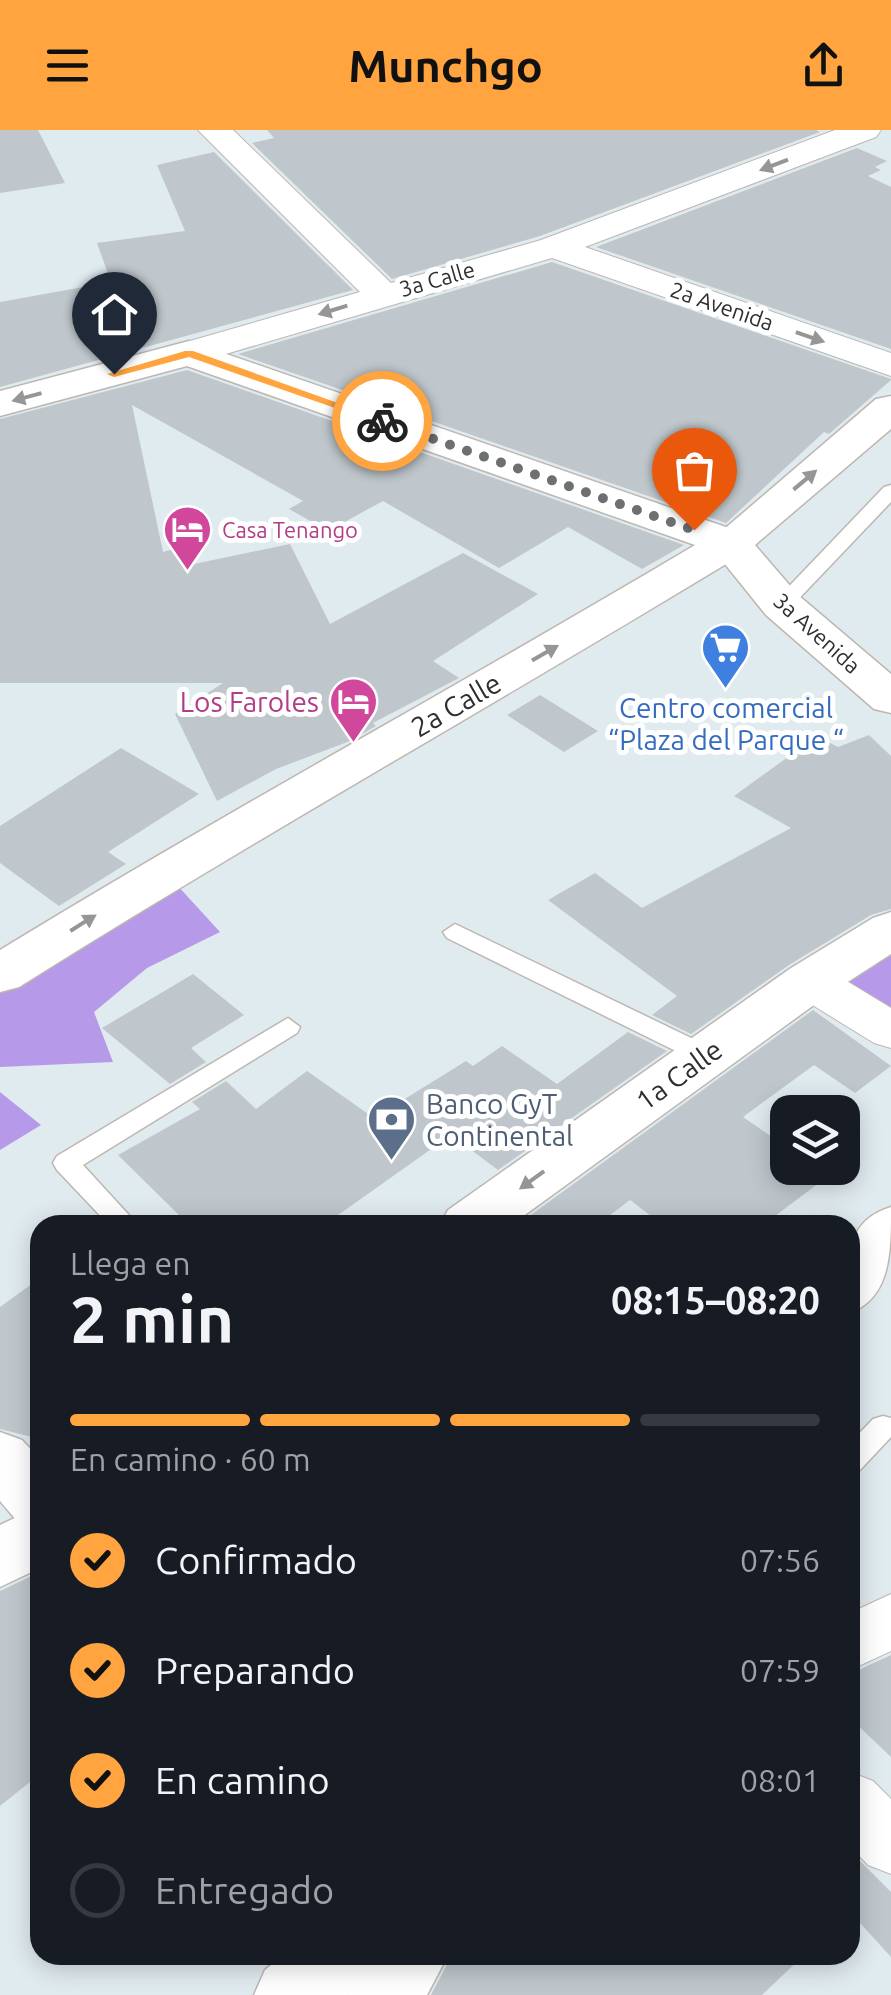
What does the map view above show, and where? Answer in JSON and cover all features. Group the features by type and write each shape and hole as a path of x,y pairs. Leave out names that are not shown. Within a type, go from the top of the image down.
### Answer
{"street":[{"path":"214,130 382,294"},
{"name":"3a Calle","path":"0,404 553,247 865,130"},
{"name":"2a Avenida","path":"553,247 891,365"},
{"path":"189,353 730,543"},
{"name":"2a Calle","path":"0,974 201,850 730,543 891,408"},
{"name":"3a Avenida","path":"730,543 782,605 891,699"},
{"name":"1a Calle","path":"483,1215 810,981 891,930"},
{"path":"810,981 891,1030"},
{"path":"860,1275 891,1229"},
{"path":"0,1458 30,1491"},
{"path":"0,1560 30,1539"},
{"path":"860,1638 891,1620"},
{"path":"860,1811 891,1844"},
{"path":"292,1995 328,1965"},
{"path":"385,1995 404,1965"}],"lane":[{"path":"782,605 891,491"},
{"path":"455,932 706,1056"},
{"path":"115,1215 66,1162 288,1027"},
{"path":"860,1451 883,1427"}],"shaded area":[{"path":"177,885 220,932 147,968 94,1012 113,1062 0,1067 0,988"},
{"path":"891,955 891,1012 836,981"},
{"path":"0,1092 41,1125 0,1150"}],"building":[{"path":"0,130 38,130 65,183 0,193"},
{"path":"267,130 820,132 540,236 392,279 252,143 274,138"},
{"path":"857,148 887,161 875,167 881,170 868,176 891,187 891,349 596,247"},
{"path":"214,152 353,290 0,387 0,302 111,282 97,243 185,231 157,165"},
{"path":"552,262 891,380 829,434 824,432 726,523 238,354"},
{"path":"187,370 684,545 642,569 568,527 499,568 383,501 328,531 289,509 303,501 132,405 163,552 181,547 194,564 290,544 330,624 463,553 538,594 433,661 459,678 373,723 376,726 350,741 276,769 217,801 175,714 223,683 0,683 0,419"},
{"path":"540,695 598,731 564,752 507,715"},
{"path":"869,735 891,756 891,909 871,915 789,965 691,1034 652,1015 677,996 548,900 595,873 642,908 791,828 734,796 817,736 838,747"},
{"path":"121,748 199,794 108,852 126,864 59,906 0,863 0,826"},
{"path":"193,974 244,1015 191,1048 206,1062 170,1084 102,1028"},
{"path":"813,1010 891,1066 855,1093 814,1065 743,1117 770,1136 770,1185 816,1185 776,1215 650,1215 630,1200 610,1215 531,1215"},
{"path":"628,1032 667,1051 498,1170 451,1135 338,1215 179,1215 118,1155 200,1109 192,1102 226,1081 256,1109 307,1071 374,1118 466,1061 473,1066 502,1046 557,1084"},
{"path":"30,1285 30,1436 0,1429 0,1307"},
{"path":"30,1577 30,1782 0,1806 0,1591"},
{"path":"891,1655 891,1757 860,1728 860,1669"},
{"path":"860,1861 891,1892 891,1957 860,1923"},
{"path":"447,1965 794,1965 762,1995 431,1995"}],"way so far":[{"path":"382,421 694,530"}],"place":[{"name":"Casa Tenango","path":"187,572"},
{"name":"Centro comercial “Plaza del Parque “","path":"726,690"},
{"name":"Los Faroles","path":"354,744"},
{"name":"Banco GyT Continental","path":"391,1162"}],"route":[{"path":"114,374 189,353 382,421"}]}
